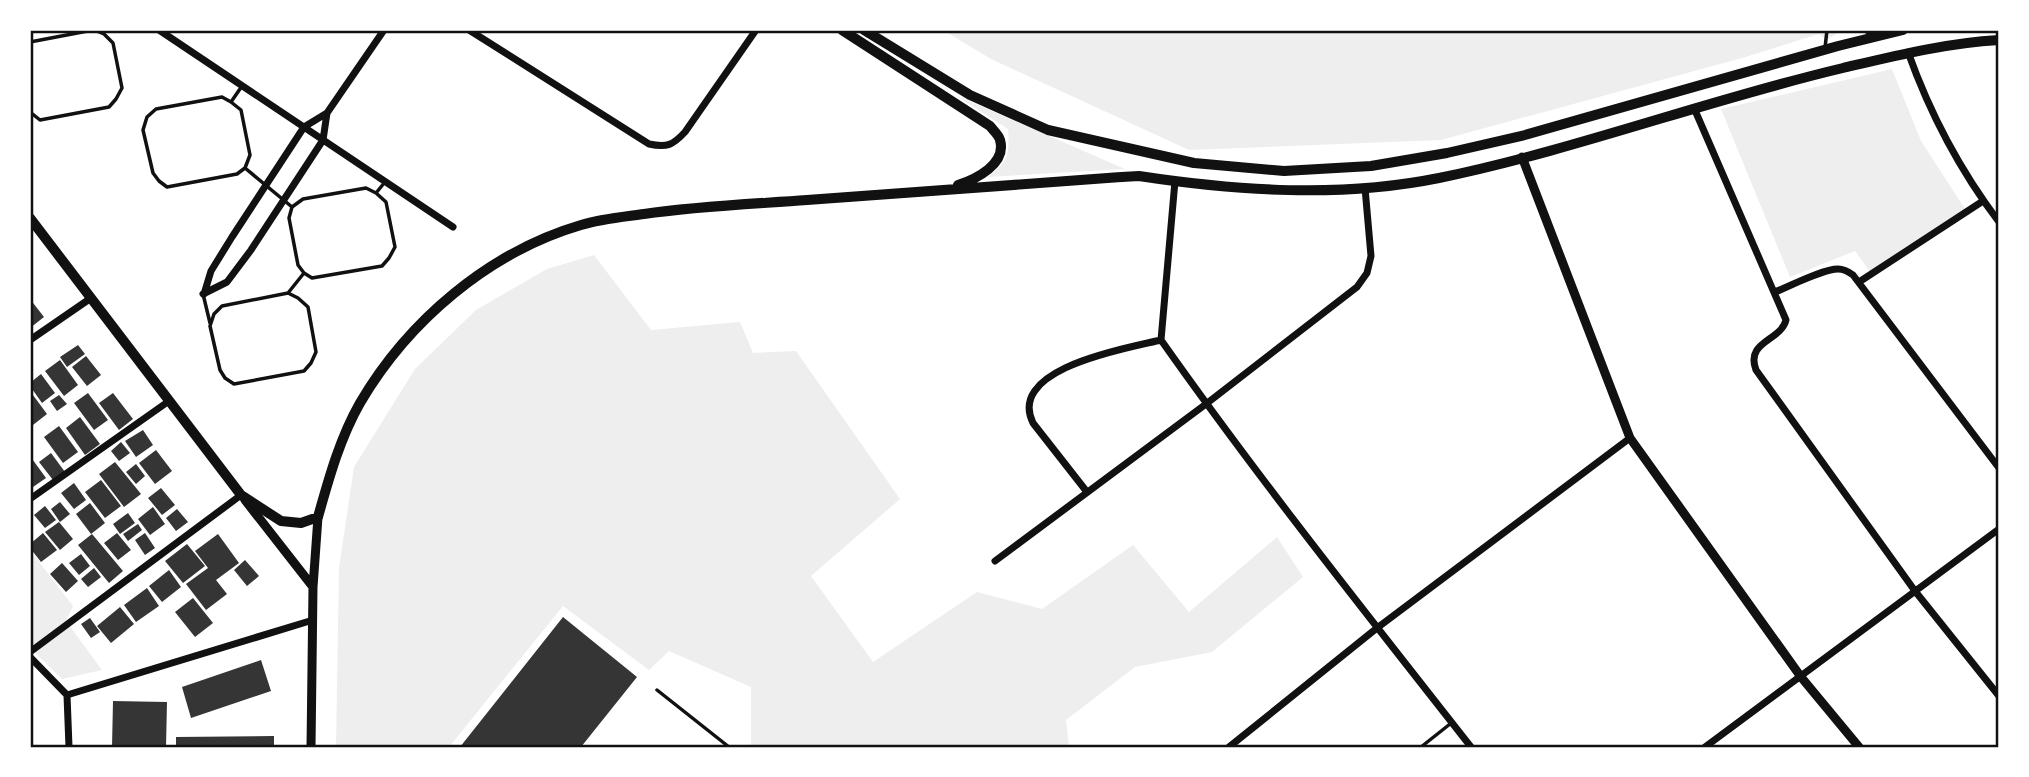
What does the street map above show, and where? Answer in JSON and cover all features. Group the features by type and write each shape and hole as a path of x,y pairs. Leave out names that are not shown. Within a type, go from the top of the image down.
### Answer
{"main road":[{"path":"842,30 990,126 1000,138 1001,153 993,166 949,189"},
{"path":"864,30 970,95 1048,130 1194,163 1284,170 1371,166 1447,153 1525,135 1903,30"},
{"path":"30,218 241,495 281,521 301,523 318,517 342,442 360,404 386,365 420,325 459,289 500,261 539,240 583,225 671,210 1139,176 1264,190 1365,188 1438,178 1522,158 1814,75 1908,52 1999,40"}],"street":[{"path":"159,30 453,227"},
{"path":"204,294 227,282 284,200 323,140 327,114 384,30"},
{"path":"469,30 649,144 661,147 675,143 685,132 755,30"},
{"path":"1908,52 1938,128 1999,222"},
{"path":"1694,108 1775,292 1785,323 1784,327 1756,351 1756,370 1915,591 1999,696"},
{"path":"204,294 211,271 304,127 327,114"},
{"path":"1522,158 1630,438 1801,677 1859,747"},
{"path":"1175,181 1161,340 1206,404 1471,747"},
{"path":"995,561 1206,404 1357,287 1367,273 1371,256 1365,188"},
{"path":"1858,282 1983,201"},
{"path":"1775,292 1828,271 1838,269 1853,275 1999,468"},
{"path":"30,340 91,298"},
{"path":"1087,492 1033,423 1028,406 1031,397 1048,379 1070,365 1161,340"},
{"path":"30,499 169,401"},
{"path":"1229,747 1377,628 1630,438"},
{"path":"69,747 67,695 30,655 241,495 313,587"},
{"path":"311,747 313,587 318,517"},
{"path":"1705,747 1999,529"},
{"path":"67,695 313,620"}],"lane":[{"path":"30,42 94,30 104,34 113,43 122,88 109,107 40,120 30,113"},
{"path":"104,34 107,30"},
{"path":"1824,50 1827,30"},
{"path":"1863,30 1874,36"},
{"path":"231,102 242,86"},
{"path":"222,97 231,102 241,110 250,155 245,168 237,174 167,187 159,181 153,173 148,152 144,130 147,117 156,109 222,97"},
{"path":"245,168 292,206"},
{"path":"376,193 385,182"},
{"path":"366,188 376,193 386,202 395,247 382,266 312,278 304,273 298,265 289,218 292,206 303,199 366,188"},
{"path":"288,293 304,273"},
{"path":"204,294 210,326 220,370 225,378 234,384 304,371 316,352 307,307 288,293 222,306 214,314 210,326"},
{"path":"657,690 729,747"},
{"path":"1421,747 1452,722"}],"shaded area":[{"path":"943,30 1842,30 1827,40 1819,34 1742,58 1441,140 1189,150 991,59"},
{"path":"1892,69 1921,141 1965,209 1873,276 1855,251 1790,277 1721,109"},
{"path":"955,95 1125,169 988,177 1004,162 1009,145 1008,129"},
{"path":"594,255 651,330 740,322 753,353 796,351 900,499 811,576 873,662 977,592 1042,609 1133,545 1189,612 1277,537 1303,577 1212,652 1135,667 1066,720 1069,747 751,747 751,687 669,651 649,670 563,606 449,747 336,747 339,568 354,467 415,369 476,310 547,269"},
{"path":"30,550 73,606 66,621 102,670 62,679 30,648"}],"building":[{"path":"30,299 44,317 30,328"},
{"path":"78,345 85,354 67,367 60,357"},
{"path":"86,356 101,375 87,386 72,367"},
{"path":"60,360 78,385 64,396 45,371"},
{"path":"41,374 55,393 42,403 30,386"},
{"path":"30,391 47,414 33,425 30,421"},
{"path":"88,393 108,420 94,430 74,403"},
{"path":"113,393 133,419 119,430 99,403"},
{"path":"59,395 67,404 57,411 50,401"},
{"path":"80,417 100,444 85,455 66,428"},
{"path":"59,426 78,452 63,463 44,437"},
{"path":"143,430 153,445 136,457 125,441"},
{"path":"121,442 130,453 119,461 111,451"},
{"path":"156,450 172,471 155,484 139,463"},
{"path":"51,453 65,472 53,480 39,462"},
{"path":"30,456 46,478 33,487 30,483"},
{"path":"115,462 141,494 124,507 99,474"},
{"path":"136,464 145,476 136,484 126,472"},
{"path":"101,480 121,506 105,518 85,492"},
{"path":"74,483 86,500 74,509 61,493"},
{"path":"161,488 175,505 162,515 148,498"},
{"path":"60,502 70,514 60,522 51,509"},
{"path":"90,503 105,523 91,534 76,514"},
{"path":"45,506 56,520 45,528 34,515"},
{"path":"153,507 165,524 150,535 138,519"},
{"path":"177,509 188,522 176,531 166,518"},
{"path":"128,513 135,523 120,534 113,524"},
{"path":"59,522 73,539 60,550 45,532"},
{"path":"138,524 142,530 128,541 123,534"},
{"path":"43,533 57,550 41,562 30,544"},
{"path":"117,533 131,550 118,560 104,543"},
{"path":"145,533 155,548 145,555 135,540"},
{"path":"92,534 123,571 109,583 78,545"},
{"path":"218,534 239,563 216,580 227,594 206,610 186,584 208,568 195,551"},
{"path":"187,544 205,566 183,583 165,561"},
{"path":"81,554 90,566 79,575 69,563"},
{"path":"245,560 259,576 247,586 234,570"},
{"path":"62,563 78,581 66,592 50,574"},
{"path":"94,568 101,577 88,587 81,579"},
{"path":"169,570 181,587 162,602 149,586"},
{"path":"147,588 159,606 136,622 124,605"},
{"path":"193,598 213,623 195,637 175,612"},
{"path":"120,607 134,624 111,643 97,626"},
{"path":"563,617 637,677 581,747 460,747"},
{"path":"90,618 100,632 91,638 81,624"},
{"path":"261,660 271,691 191,718 182,687"},
{"path":"113,701 167,702 166,747 112,747"},
{"path":"274,736 274,747 176,747 176,737"}]}
